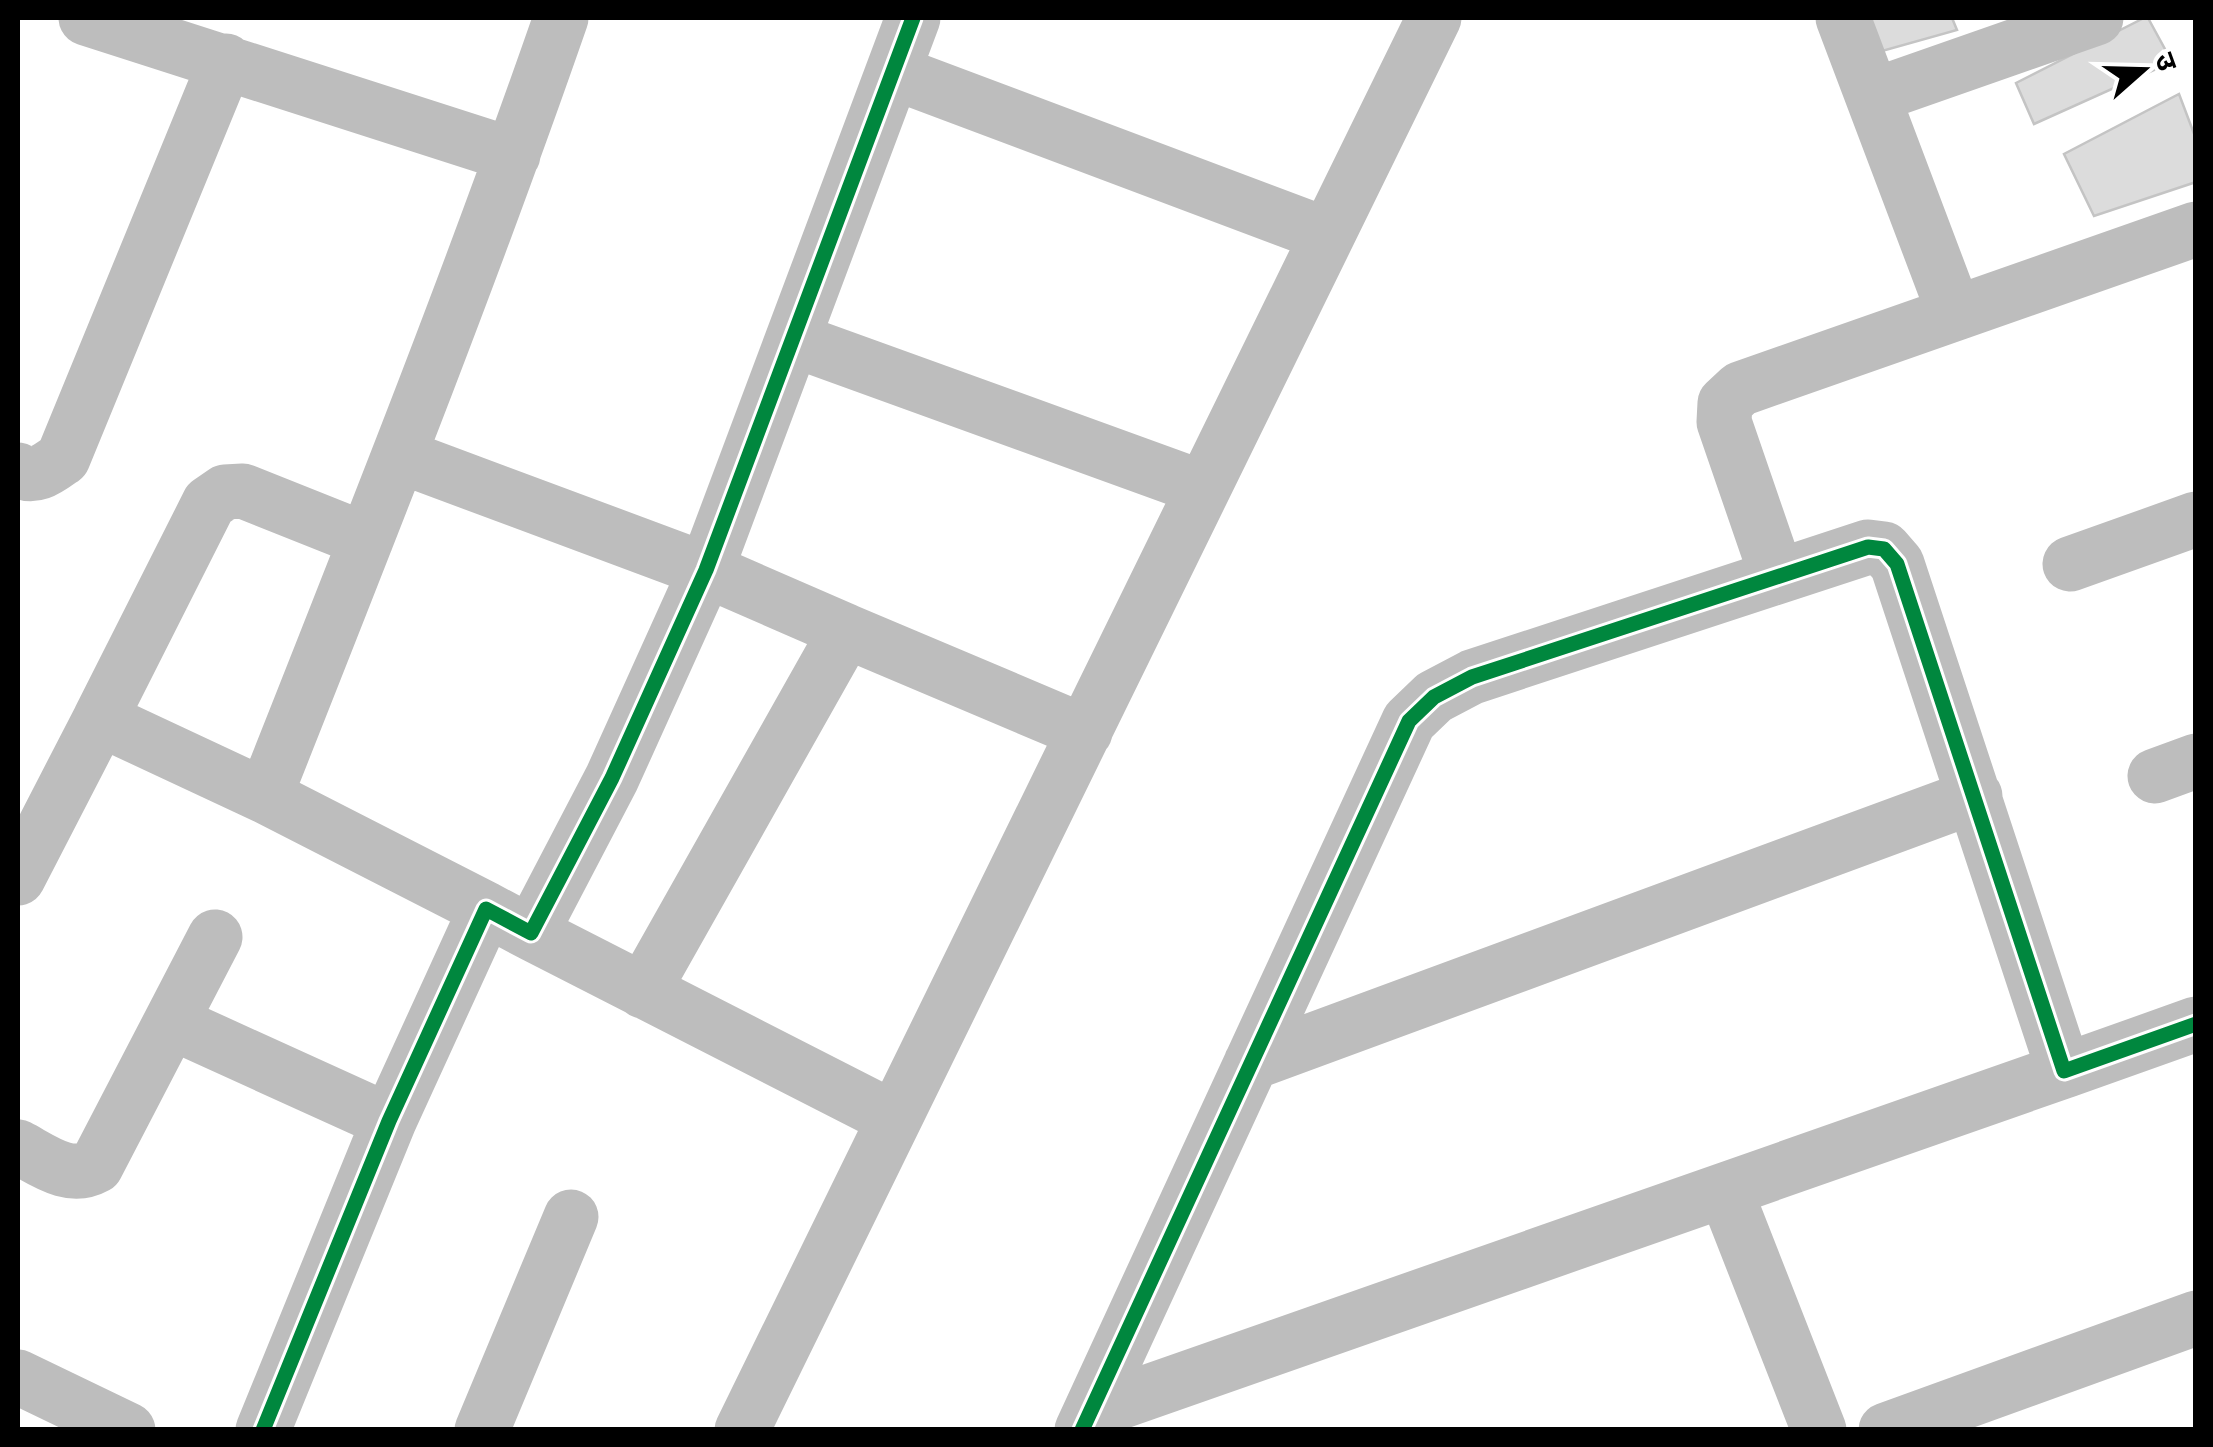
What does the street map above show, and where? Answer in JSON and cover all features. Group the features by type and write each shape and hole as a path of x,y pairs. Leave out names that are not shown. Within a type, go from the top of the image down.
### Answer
{"street":[{"path":"86,18 513,155"},
{"path":"265,796 400,456 561,18"},
{"path":"263,1430 389,1122 509,921 612,778 706,570 912,18"},
{"path":"742,1430 1434,18"},
{"path":"1843,18 1954,312"},
{"path":"1873,96 2086,19"},
{"path":"18,470 24,474 44,472 63,458 226,61"},
{"path":"892,72 1327,235"},
{"path":"1777,576 1724,422 1725,403 1740,388 2196,229"},
{"path":"794,340 1204,488"},
{"path":"400,456 706,570 1085,732"},
{"path":"18,878 209,503 225,492 243,491 366,540"},
{"path":"2070,564 2196,519"},
{"path":"1087,1421 1410,721 1434,697 1472,677 1868,546 1884,548 1897,564 2064,1071"},
{"path":"644,990 846,630"},
{"path":"100,719 265,796 894,1118"},
{"path":"1252,1062 1975,796"},
{"path":"18,1147 70,1173 83,1174 96,1166 214,937"},
{"path":"171,1022 389,1122"},
{"path":"1087,1421 2196,1024"},
{"path":"1725,1190 1819,1430"},
{"path":"482,1430 571,1217"},
{"path":"1886,1430 2196,1318"},
{"path":"18,1377 128,1430"}],"building":[{"path":"1865,18 1952,18 1957,30 1875,53"},
{"path":"2148,18 2172,62 2034,124 2016,83"},
{"path":"2179,94 2196,139 2196,182 2094,216 2064,154"}],"cycle path":[{"path":"263,1430 389,1121 486,909 531,933 612,778 706,570 913,18"},
{"path":"1082,1430 1409,721 1434,697 1472,677 1868,547 1884,549 1897,564 2064,1071 2196,1024"}]}
